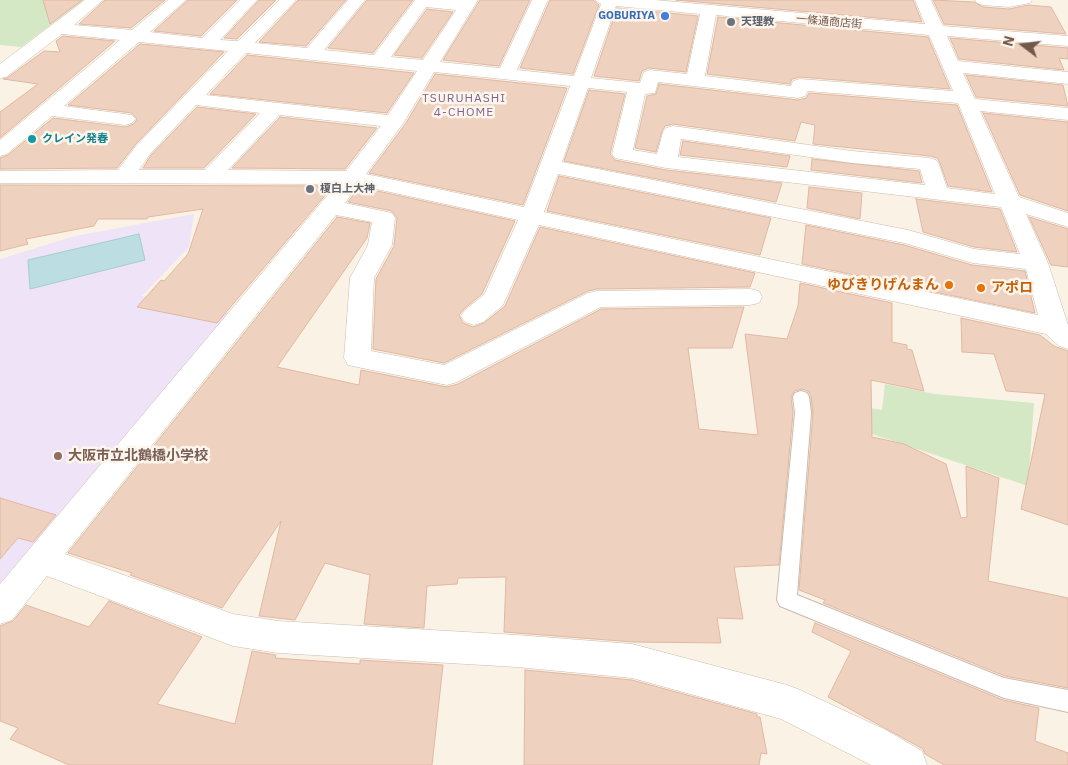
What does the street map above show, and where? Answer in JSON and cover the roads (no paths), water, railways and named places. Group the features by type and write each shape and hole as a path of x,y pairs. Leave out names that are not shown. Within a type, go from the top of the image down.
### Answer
{"street":[{"path":"0,73 95,0"},
{"path":"0,150 178,0"},
{"path":"207,43 249,0"},
{"path":"124,176 143,150 288,0"},
{"path":"312,54 357,0"},
{"path":"506,74 540,0"},
{"name":"一條通商店街","path":"603,0 698,6 1068,42"},
{"path":"923,0 965,101 1011,202 1036,263 1061,333"},
{"path":"983,0 1024,0"},
{"path":"474,316 494,299 532,215 610,1"},
{"path":"379,61 422,2 468,3"},
{"path":"0,608 331,207 394,122 468,3"},
{"path":"695,81 698,6"},
{"path":"58,28 648,90 650,76 798,92 800,85 965,101 1068,114"},
{"path":"952,66 1068,78"},
{"path":"637,88 622,154 666,162 1011,202 1068,220"},
{"path":"191,99 394,122"},
{"path":"212,176 274,109"},
{"path":"48,110 125,119"},
{"path":"666,162 673,132 852,157 929,164 938,194"},
{"path":"551,166 908,237 973,256 1036,263"},
{"path":"4,180 124,176 353,178 532,215 1061,333"},
{"path":"331,207 384,218 380,245 362,278 357,358 447,375 597,299 750,297"},
{"path":"40,559 233,630 278,637 518,651 632,661 787,703 870,755 908,765"}],"lane":[{"path":"801,397 803,414 787,600 1004,688 1068,701"}],"water":[{"path":"139,234 145,260 30,289 28,260"}],"place":[{"name":"GOBURIYA","path":"665,16"},
{"name":"天理教","path":"731,22"},
{"name":"クレイン発春","path":"32,139"},
{"name":"榎白上大神","path":"310,189"},
{"name":"ゆびきりげんまん","path":"949,285"},
{"name":"アポロ","path":"981,288"},
{"name":"大阪市立北鶴橋小学校","path":"58,456"}],"district":[{"name":"TSURUHASHI 4-CHOME","path":"464,106"}]}
